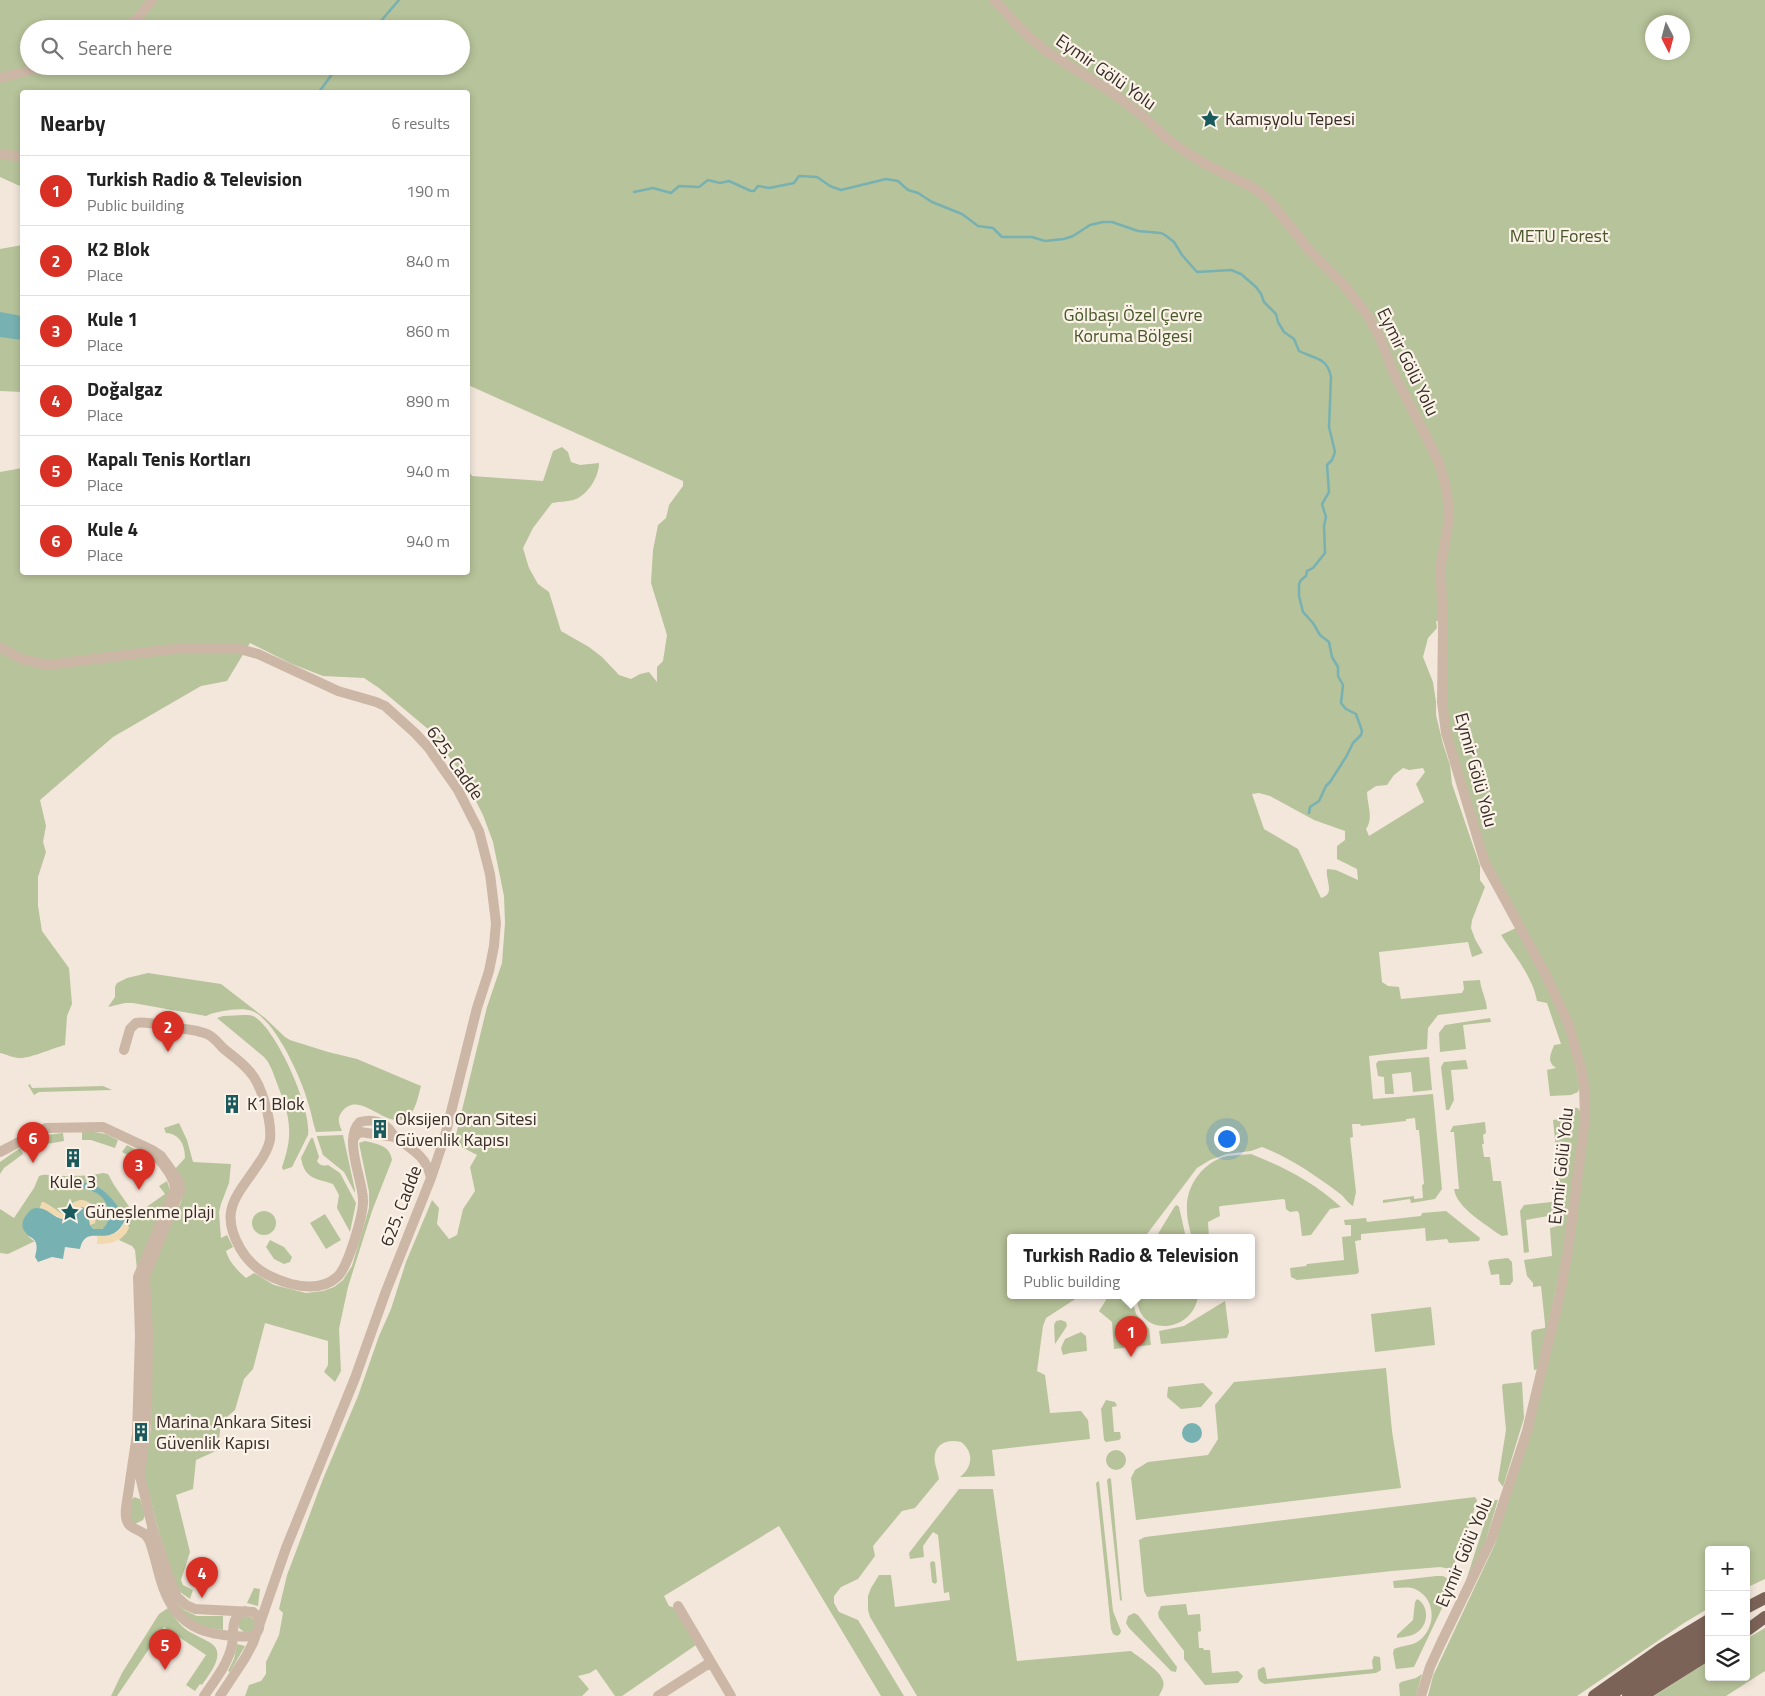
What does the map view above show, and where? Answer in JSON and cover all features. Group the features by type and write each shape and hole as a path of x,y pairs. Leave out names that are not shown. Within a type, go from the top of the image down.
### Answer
{"main road":[{"path":"1750,1601 1765,1597"},
{"path":"1750,1606 1765,1597"},
{"path":"1750,1620 1765,1613"},
{"path":"1750,1628 1765,1618"},
{"path":"1594,1696 1661,1649 1705,1622"},
{"path":"1609,1696 1705,1633"},
{"path":"1628,1696 1705,1645"},
{"path":"1642,1696 1705,1657"}],"street":[{"path":"136,20 152,0"},
{"name":"Eymir Gölü Yolu","path":"994,0 1028,36 1046,50 1110,91 1188,154 1211,168 1254,188 1268,199 1310,251 1354,296 1374,326 1439,464 1447,491 1449,519 1442,555 1441,579 1444,639 1442,702 1446,733 1485,863 1546,975 1569,1025 1582,1068 1585,1119 1562,1285 1527,1431 1491,1540 1430,1667 1421,1696"},
{"path":"0,78 20,73"},
{"path":"0,154 20,156"},
{"name":"625. Cadde","path":"0,647 21,660 48,665 164,650 236,648 258,654 338,691 385,706 428,747 458,790 479,831 490,874 496,923 494,946 445,1136 431,1178 386,1291 355,1378 286,1548 260,1627 248,1653 220,1696"},
{"path":"124,1050 130,1030 136,1023 145,1022 199,1032 211,1036 253,1075 269,1120 269,1142 265,1153 234,1202 230,1212 230,1224 233,1235 246,1258 259,1271 273,1278 304,1286 317,1286 329,1283 343,1270 363,1206 363,1194 352,1142 354,1131 360,1122 372,1120 382,1123 395,1137"},
{"path":"0,1152 46,1128 103,1127 161,1156 177,1177 180,1186 178,1195 144,1277 148,1335 147,1410 146,1435 140,1471 145,1498 170,1583 180,1600 198,1610 247,1611 262,1609 268,1604"},
{"path":"352,1142 360,1132 395,1137 405,1142 418,1153 428,1167 431,1178"},
{"path":"152,1150 175,1183 175,1189 138,1277 140,1336 137,1434 125,1520 148,1538 168,1599 176,1611 190,1624 219,1639 226,1655 226,1663"},
{"path":"127,1499 129,1496 136,1494 145,1498"},
{"path":"135,1528 143,1526 148,1521 149,1516"},
{"path":"678,1606 732,1696"},
{"path":"204,1696 226,1663 233,1636 235,1618 238,1614 247,1611 258,1616 260,1627 252,1635 233,1636 211,1634"},
{"path":"658,1696 712,1662"}],"green space":[{"path":"0,0 1765,0 1765,1579 1750,1586 1750,1546 1705,1546 1705,1610 1577,1696 1428,1696 1433,1676 1495,1544 1551,1332 1585,1119 1569,1025 1493,879 1446,733 1442,621 1436,621 1437,628 1428,638 1423,657 1433,682 1436,715 1450,765 1452,784 1480,866 1480,880 1485,887 1472,920 1471,928 1483,953 1472,957 1468,942 1379,952 1382,982 1388,986 1399,987 1401,999 1462,993 1464,989 1463,981 1480,980 1487,1009 1438,1015 1428,1028 1427,1049 1369,1056 1373,1099 1433,1094 1442,1189 1435,1199 1411,1203 1410,1199 1383,1203 1383,1200 1414,1196 1414,1199 1423,1198 1422,1185 1424,1184 1419,1130 1416,1130 1415,1118 1406,1119 1406,1121 1361,1126 1360,1124 1352,1124 1353,1137 1350,1138 1356,1192 1353,1206 1311,1173 1262,1147 1251,1151 1227,1154 1210,1160 1197,1168 1147,1234 1007,1234 1007,1299 1075,1299 1046,1318 1043,1326 1037,1371 1045,1375 1050,1413 1081,1411 1088,1420 1090,1439 992,1450 995,1476 960,1477 969,1464 970,1455 968,1450 961,1442 955,1441 945,1442 938,1447 935,1463 939,1479 915,1508 902,1511 873,1546 875,1556 858,1579 841,1587 834,1596 834,1603 839,1612 858,1620 904,1696 881,1696 779,1526 664,1596 669,1606 675,1608 696,1645 622,1696 615,1696 596,1669 590,1673 578,1676 589,1689 582,1696 245,1696 249,1685 261,1681 266,1674 266,1662 279,1635 283,1613 279,1609 287,1575 323,1479 358,1396 379,1336 391,1309 406,1262 432,1200 439,1208 437,1224 449,1239 457,1235 463,1209 475,1191 470,1167 477,1155 454,1143 487,1007 502,963 505,923 504,896 493,842 483,815 462,774 428,729 379,688 364,678 323,676 292,664 250,643 227,681 201,686 113,737 40,800 46,826 43,842 46,852 38,877 38,906 42,931 69,968 72,1004 67,1016 65,1045 23,1058 0,1053 0,472 20,468 20,575 470,575 470,473 472,476 543,481 553,451 562,447 568,452 571,462 580,465 599,463 599,468 595,479 585,493 571,501 552,503 533,528 523,548 529,568 538,584 549,592 561,631 589,647 602,657 619,675 631,679 649,672 657,682 657,667 663,661 667,635 651,583 653,550 658,525 666,518 669,505 683,486 683,481 470,386 470,90 20,90 20,186 0,177","holes":["1403,768 1409,770 1423,768 1425,772 1416,784 1424,802 1369,836 1366,829 1370,820 1367,792 1376,786 1387,785 1394,775","1259,793 1270,796 1314,820 1345,831 1345,840 1337,846 1337,859 1357,869 1358,880 1336,870 1327,869 1329,890 1321,898 1298,849 1264,829 1252,794"]},
{"path":"20,245 20,392 0,391 0,249"},
{"path":"1516,928 1546,985 1576,1058 1579,1078 1578,1092 1571,1095 1550,1096 1547,1070 1556,1068 1551,1063 1551,1054 1554,1045 1561,1044 1547,1003 1537,1001 1532,983 1501,935"},
{"path":"148,973 221,984 290,1040 357,1059 421,1086 412,1112 406,1118 390,1119 356,1104 348,1106 341,1113 339,1124 342,1131 316,1132 306,1095 295,1068 270,1026 252,1011 242,1009 229,1010 206,1016 133,1003 108,1007 115,997 117,983 127,978"},
{"path":"244,1015 255,1017 264,1025 273,1038 299,1090 308,1123 308,1135 292,1167 283,1170 282,1167 289,1140 288,1117 272,1070 264,1057 217,1018"},
{"path":"1490,1018 1491,1022 1463,1025 1466,1049 1440,1052 1439,1033 1445,1025"},
{"path":"1429,1057 1432,1090 1413,1092 1411,1072 1392,1074 1394,1094 1385,1094 1384,1077 1378,1076 1376,1064 1378,1061"},
{"path":"1466,1060 1468,1069 1451,1070 1454,1100 1449,1110 1446,1110 1441,1067 1444,1062"},
{"path":"30,1084 32,1088 103,1086 112,1090 39,1092 34,1095 28,1085"},
{"path":"1566,1107 1578,1108 1582,1114 1564,1254 1538,1369 1534,1370 1531,1333 1533,1330 1545,1328 1545,1324 1541,1286 1533,1287 1533,1283 1527,1276 1524,1260 1552,1256 1550,1228 1561,1225 1559,1218 1549,1219 1548,1216 1526,1220 1529,1252 1524,1253 1520,1211 1524,1205 1561,1201 1553,1120 1566,1118"},
{"path":"1485,1122 1486,1133 1483,1135 1484,1144 1482,1144 1484,1157 1490,1157 1493,1181 1501,1181 1508,1235 1502,1236 1471,1214 1460,1202 1454,1189 1459,1189 1454,1132 1450,1132 1453,1126"},
{"path":"179,1123 187,1140 193,1162 231,1164 229,1183 219,1212 221,1238 227,1235 233,1247 226,1251 234,1266 246,1278 254,1273 274,1285 306,1293 323,1291 334,1287 343,1280 352,1266 369,1208 369,1192 359,1143 365,1141 386,1148 392,1160 372,1211 348,1287 339,1329 341,1371 335,1382 324,1372 328,1365 328,1341 265,1323 253,1369 244,1379 235,1410 221,1422 218,1450 196,1460 193,1489 176,1495 190,1552 181,1580 183,1585 193,1590 190,1599 180,1592 176,1586 157,1525 144,1474 151,1428 152,1329 148,1276 183,1194 175,1169 185,1158 184,1149 181,1141 175,1136 166,1133 164,1128"},
{"path":"82,1130 106,1134 118,1140 115,1148 91,1140 82,1140"},
{"path":"63,1133 64,1141 41,1145 32,1149 29,1144 46,1135"},
{"path":"343,1135 355,1193 344,1172 323,1155 317,1137"},
{"path":"311,1138 313,1138 319,1157 318,1163 328,1165 340,1173 356,1203 350,1232 337,1208 339,1195 333,1184 312,1177 305,1170 301,1158"},
{"path":"127,1145 144,1154 154,1168 148,1172 143,1164 122,1152"},
{"path":"20,1148 23,1154 4,1168 0,1174 0,1162"},
{"path":"1251,1154 1276,1165 1320,1190 1341,1207 1330,1209 1311,1235 1302,1236 1299,1213 1297,1211 1290,1212 1286,1209 1285,1200 1283,1199 1221,1206 1219,1207 1220,1216 1208,1222 1209,1234 1191,1234 1187,1202 1192,1184 1203,1169 1218,1159 1227,1156"},
{"path":"108,1174 135,1215 165,1194 159,1186 167,1181 170,1190 137,1270 135,1250 132,1246 119,1240 127,1232 128,1221 105,1193 97,1187 78,1181 53,1183 55,1189 71,1187 87,1189 101,1195 108,1209 108,1219 105,1228 96,1230 90,1225 95,1223 95,1213 91,1204 83,1200 73,1203 62,1214 42,1202 40,1208 34,1209 27,1215 23,1224 28,1236 35,1242 8,1254 0,1253 0,1209 14,1218 34,1188 39,1176 81,1176"},
{"path":"1175,1206 1179,1207 1185,1234 1158,1234"},
{"path":"264,1211 273,1214 276,1223 273,1232 264,1235 255,1232 252,1223 255,1214"},
{"path":"1446,1211 1480,1238 1479,1241 1449,1243 1447,1239 1426,1241 1425,1228 1361,1234 1361,1240 1355,1241 1359,1272 1357,1274 1297,1280 1291,1277 1290,1268 1344,1260 1342,1237 1351,1236 1351,1225 1345,1225 1344,1220 1366,1218 1367,1222 1421,1216 1422,1213"},
{"path":"325,1214 341,1240 326,1249 310,1223"},
{"path":"270,1240 284,1247 292,1257 290,1262 284,1264 274,1259 266,1247"},
{"path":"1508,1258 1512,1262 1513,1281 1510,1285 1500,1285 1499,1274 1491,1275 1488,1262 1490,1260"},
{"path":"1132,1299 1136,1314 1149,1329 1151,1345 1114,1349 1112,1322 1099,1311 1106,1300"},
{"path":"1137,1299 1197,1299 1194,1309 1186,1318 1176,1324 1165,1326 1155,1324 1145,1319 1139,1310"},
{"path":"1225,1301 1229,1332 1227,1338 1161,1344 1159,1331 1184,1326"},
{"path":"1431,1307 1435,1345 1375,1352 1371,1314"},
{"path":"1056,1321 1066,1322 1067,1326 1055,1344 1054,1325"},
{"path":"1081,1332 1086,1336 1087,1351 1063,1355 1061,1348 1065,1339"},
{"path":"1386,1368 1392,1431 1401,1488 1136,1520 1131,1478 1135,1470 1148,1462 1208,1455 1218,1439 1215,1405 1234,1382"},
{"path":"1522,1382 1524,1418 1503,1487 1498,1480 1506,1430 1502,1386 1503,1384"},
{"path":"1203,1383 1213,1393 1201,1407 1181,1409 1167,1397 1168,1387"},
{"path":"1106,1400 1115,1402 1117,1406 1112,1407 1114,1432 1120,1432 1121,1438 1119,1440 1106,1442 1104,1440 1101,1409"},
{"path":"1116,1450 1123,1453 1126,1460 1123,1467 1116,1470 1109,1467 1106,1460 1109,1453"},
{"path":"1111,1479 1122,1601 1120,1600 1107,1480"},
{"path":"1099,1481 1113,1611 1121,1631 1117,1636 1113,1634 1111,1629 1096,1483"},
{"path":"959,1489 993,1489 1017,1661 1131,1651 1150,1665 1161,1677 1164,1685 1159,1696 917,1696 870,1617 868,1596 879,1575 891,1575 895,1607 950,1600 949,1592 944,1593 938,1535 933,1532 923,1546 924,1557 910,1559 909,1553"},
{"path":"134,1497 140,1499 145,1515 143,1520 135,1524 130,1521 131,1501"},
{"path":"1475,1497 1477,1500 1466,1535 1451,1569 1440,1567 1392,1571 1147,1597 1144,1591 1139,1540 1145,1537"},
{"path":"1498,1500 1485,1543 1463,1590 1491,1503"},
{"path":"149,1526 173,1598 146,1530"},
{"path":"932,1561 935,1562 937,1582 935,1584 932,1582 930,1563"},
{"path":"1443,1576 1450,1580 1451,1589 1414,1667 1396,1669 1394,1649 1420,1640 1429,1628 1432,1614 1428,1600 1423,1594 1412,1588 1394,1588 1393,1581"},
{"path":"254,1588 260,1589 258,1606 247,1603"},
{"path":"1417,1599 1423,1605 1426,1613 1423,1626 1412,1635 1397,1638 1397,1635 1413,1620"},
{"path":"175,1602 184,1610 197,1616 223,1616 223,1630 210,1628 191,1620"},
{"path":"1186,1604 1188,1615 1200,1614 1199,1648 1210,1650 1212,1673 1238,1671 1243,1676 1238,1683 1205,1685 1184,1659 1184,1651 1159,1618 1158,1613 1161,1606"},
{"path":"168,1608 185,1629 214,1646 217,1651 216,1663 209,1675 195,1691 186,1685 206,1655 164,1627 117,1696 111,1696 122,1673 159,1614"},
{"path":"1134,1613 1138,1615 1177,1667 1176,1672 1171,1671 1129,1628 1126,1623 1128,1616"},
{"path":"244,1616 251,1617 256,1623 254,1631 244,1632 239,1628 238,1621"},
{"path":"1765,1628 1765,1671 1750,1681 1750,1637"},
{"path":"237,1644 245,1646 230,1672 228,1671 234,1659"},
{"path":"1374,1656 1380,1657 1381,1670 1376,1673 1265,1684 1259,1681 1258,1677 1258,1670 1263,1667 1265,1668 1267,1679 1373,1669 1372,1661"},
{"path":"1705,1664 1705,1681 1749,1681 1726,1696 1654,1696"},
{"path":"1422,1674 1416,1696 1400,1696 1399,1684 1401,1682 1416,1678"}],"sand":[{"name":"Güneşlenme plajı","path":"80,1200 89,1202 94,1207 95,1223 90,1225 88,1212 75,1214 63,1219 40,1208 42,1202 44,1202 62,1214 73,1203"},
{"path":"126,1218 129,1228 123,1236 111,1243 97,1244 97,1235 112,1235 121,1228"}],"water":[{"path":"0,312 20,316 20,340 0,337"},
{"path":"68,1181 88,1183 103,1190 115,1202 126,1218 120,1228 113,1234 88,1237 83,1241 80,1249 65,1247 63,1259 52,1257 38,1262 35,1257 36,1243 23,1227 25,1217 32,1209 46,1210 57,1218 66,1219 82,1207 87,1209 90,1225 94,1229 102,1229 107,1223 107,1206 97,1193 72,1187 55,1189 52,1184"},
{"path":"1192,1423 1199,1426 1202,1433 1199,1440 1192,1443 1185,1440 1182,1433 1185,1426"}],"waterway":[{"path":"382,20 399,0"},
{"path":"320,90 331,75"},
{"path":"634,192 653,188 671,193 679,186 699,187 708,180 720,183 729,181 754,191 758,186 769,188 794,183 799,176 817,177 830,186 841,190 886,179 898,181 908,190 962,214 978,226 993,228 1002,237 1032,237 1045,241 1064,239 1073,236 1090,225 1103,222 1112,222 1138,231 1161,233 1174,242 1182,255 1197,272 1231,270 1241,274 1256,287 1264,302 1276,314 1284,332 1294,339 1299,351 1320,359 1327,366 1331,377 1329,427 1335,452 1332,460 1327,465 1329,492 1322,504 1326,517 1324,526 1325,553 1301,580 1299,596 1303,612 1313,623 1320,635 1329,642 1332,657 1338,667 1338,676 1343,685 1341,703 1346,709 1356,714 1362,731 1326,786 1319,801 1310,807 1309,813"}],"place":[{"name":"Kamışyolu Tepesi","path":"1210,119"},
{"name":"K2 Blok","path":"168,1052"},
{"name":"K1 Blok","path":"232,1104"},
{"name":"Oksijen Oran Sitesi Güvenlik Kapısı","path":"380,1129"},
{"name":"Kule 3","path":"73,1158"},
{"name":"Kule 4","path":"33,1163"},
{"name":"Kule 1","path":"139,1190"},
{"name":"Güneşlenme plajı","path":"70,1212"},
{"name":"Turkish Radio & Television","path":"1131,1357"},
{"name":"Marina Ankara Sitesi Güvenlik Kapısı","path":"141,1432"},
{"name":"Doğalgaz","path":"202,1598"},
{"name":"Kapalı Tenis Kortları","path":"165,1670"}],"park label":[{"name":"METU Forest","path":"1559,236"},
{"name":"Gölbaşı Özel Çevre Koruma Bölgesi","path":"1133,325"}]}
